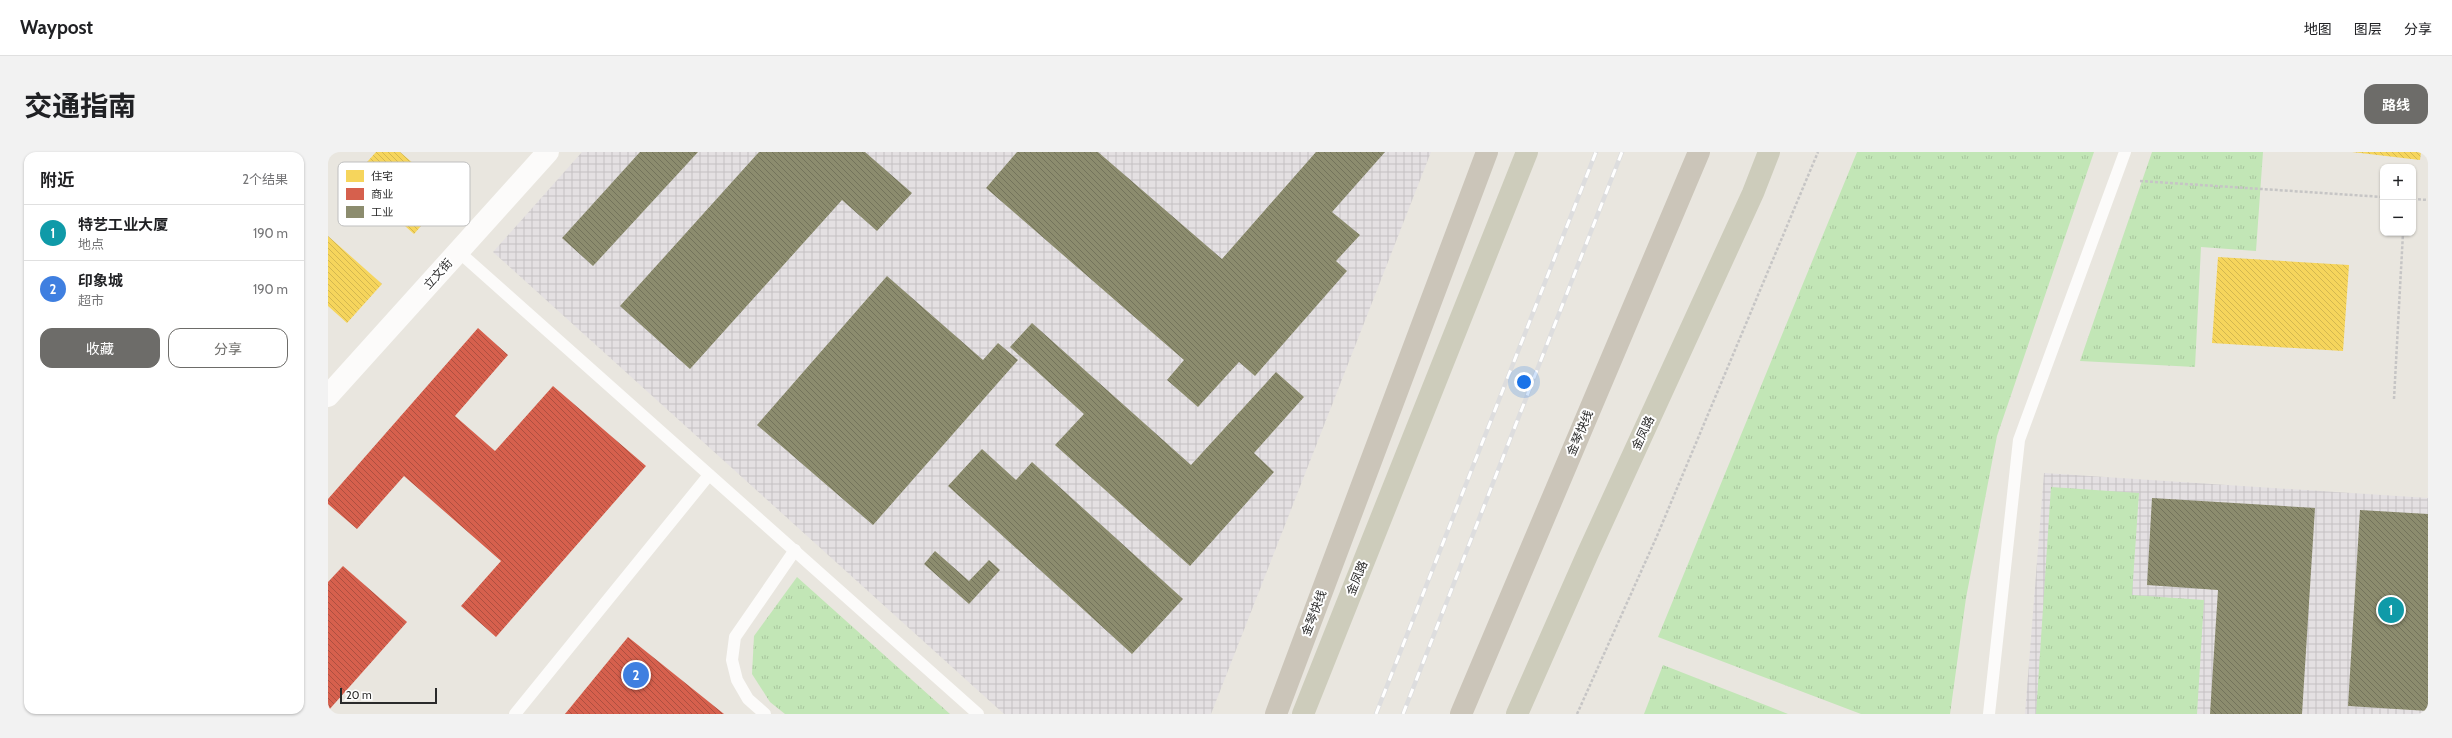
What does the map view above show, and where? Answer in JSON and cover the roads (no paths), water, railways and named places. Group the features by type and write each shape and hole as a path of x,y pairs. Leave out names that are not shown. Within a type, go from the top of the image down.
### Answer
{"highway":[{"name":"金琴快线","path":"1276,714 1487,152"},
{"name":"金琴快线","path":"1461,714 1699,152"}],"main road":[{"name":"金凤路","path":"1303,714 1527,152"},
{"name":"金凤路","path":"1517,714 1588,553 1753,193 1769,152"}],"street":[{"name":"立文街","path":"328,396 548,152"}],"lane":[{"path":"1989,714 2019,440 2125,152"},
{"path":"459,252 978,714"},
{"path":"515,714 709,474"},
{"path":"764,714 748,699 737,680 732,660 735,637 795,550"}],"railway":[{"path":"1376,714 1596,152"},
{"path":"1403,714 1622,152"}],"place":[{"name":"特艺工业大厦","path":"2391,610"},
{"name":"印象城","path":"636,675"}]}
